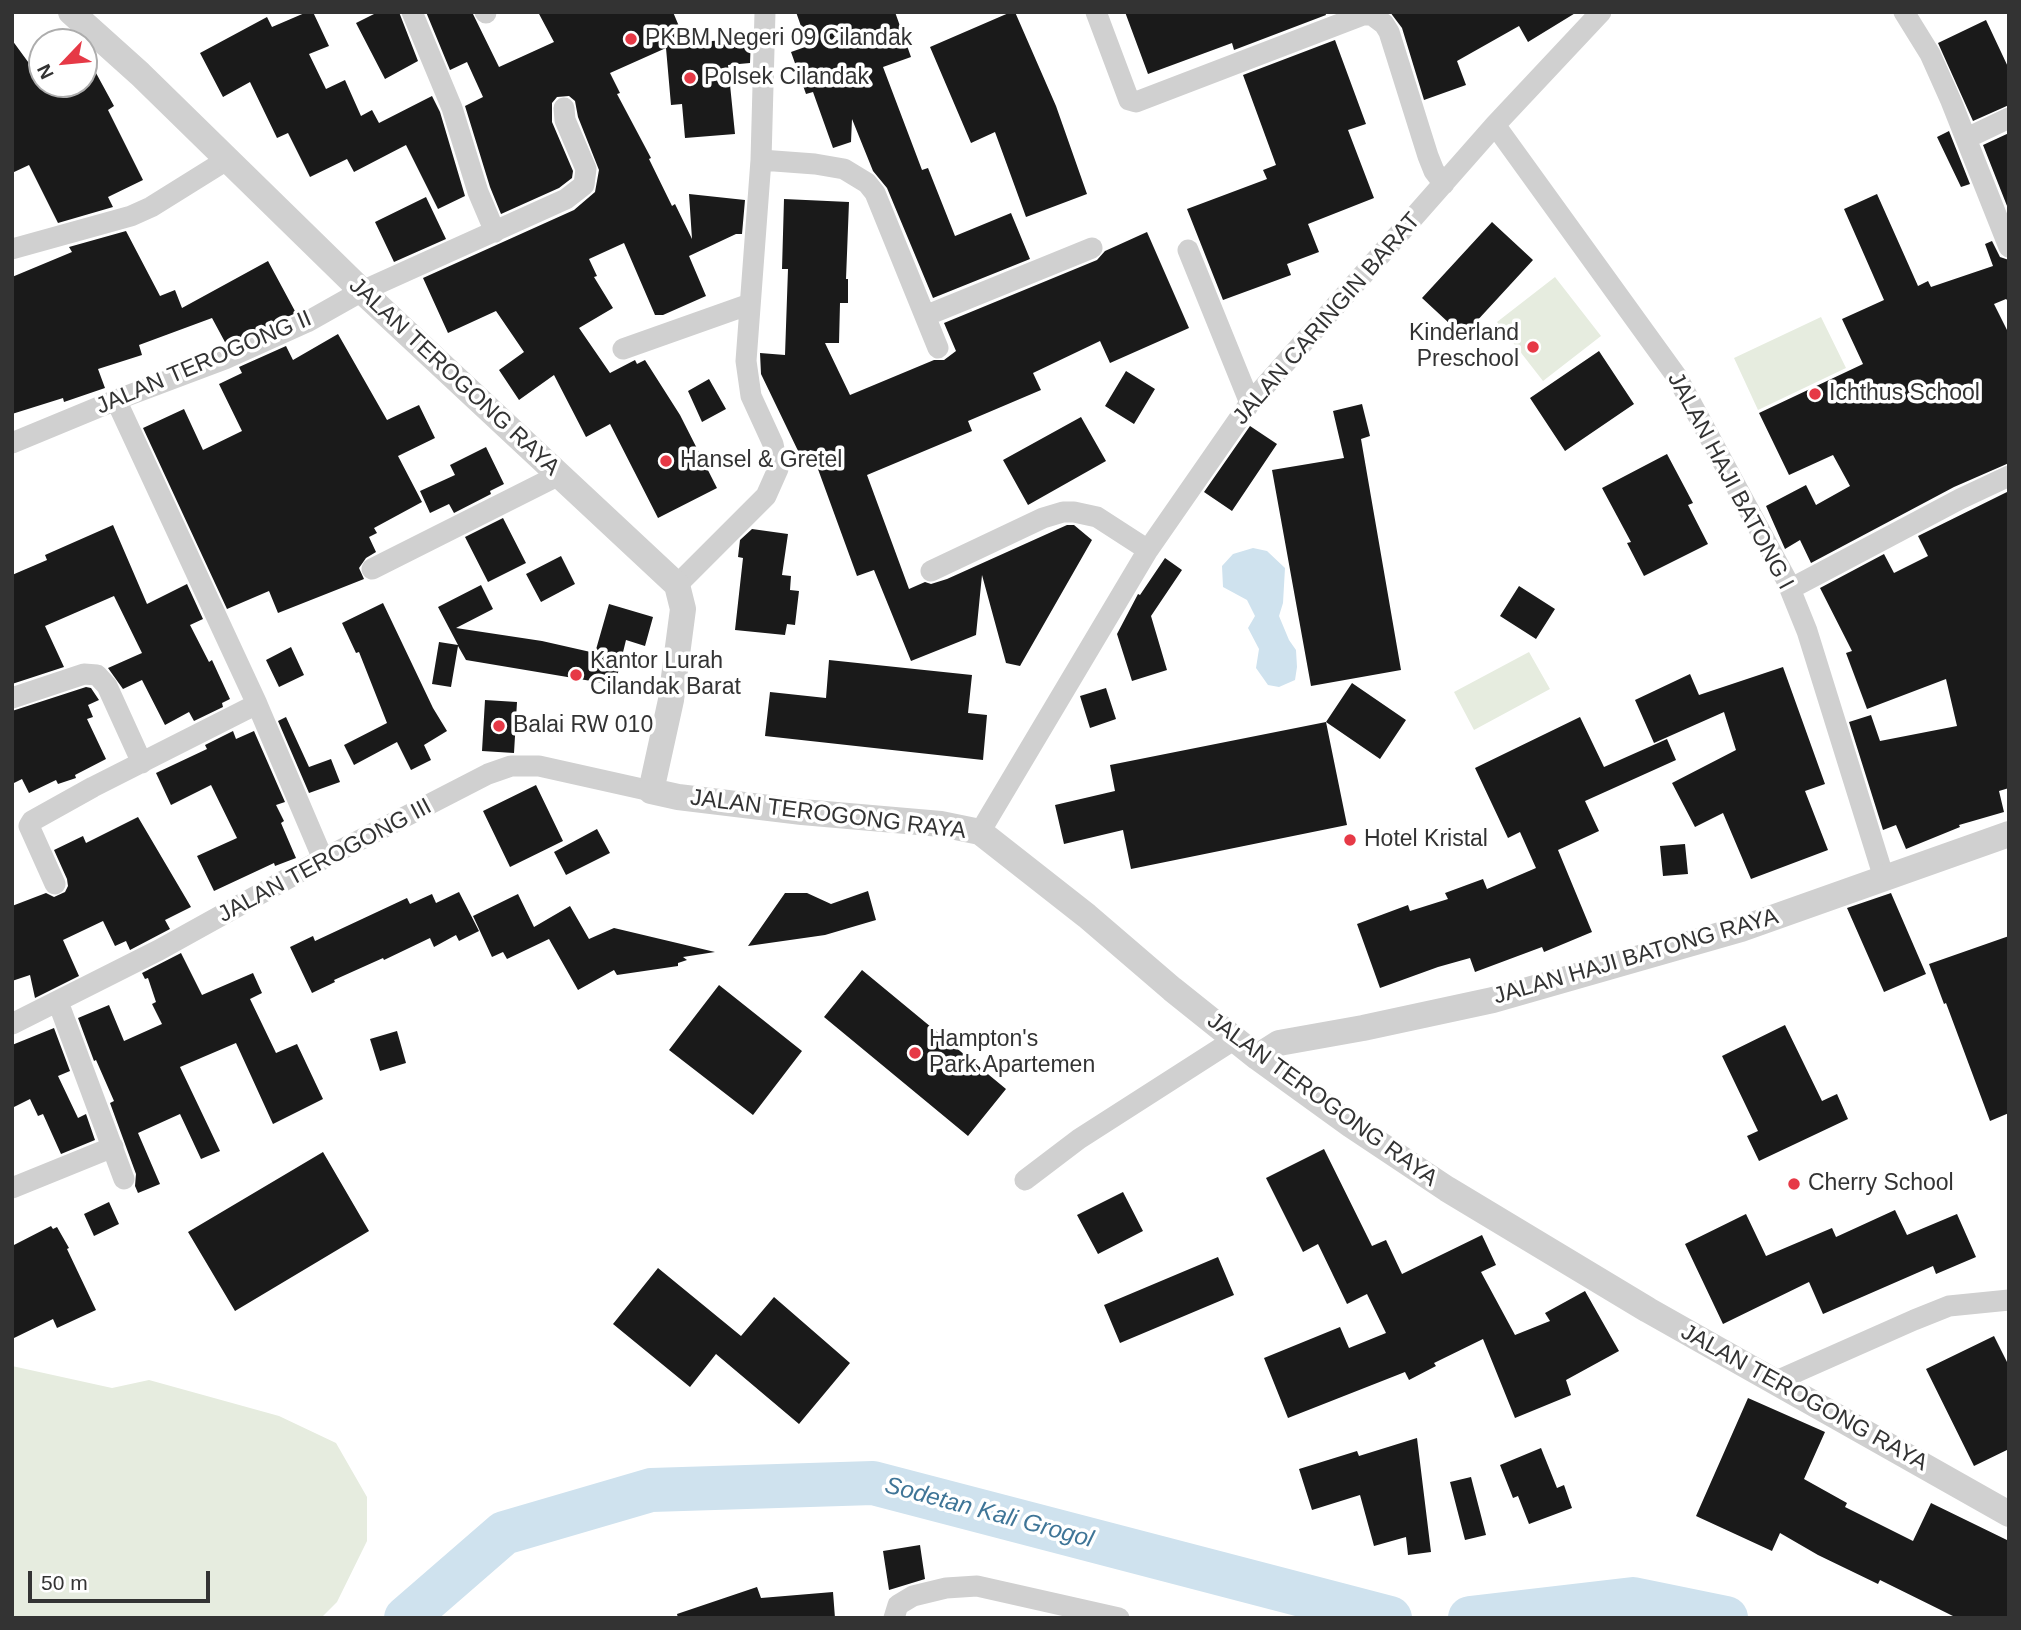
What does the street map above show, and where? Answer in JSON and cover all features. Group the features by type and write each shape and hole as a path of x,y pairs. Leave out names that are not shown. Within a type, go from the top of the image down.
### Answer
{"street":[{"name":"JALAN TEROGONG RAYA","path":"71,12 228,159 362,292 677,585"},
{"path":"412,12 452,108 478,192 495,232"},
{"path":"651,791 671,700 683,609 677,585 766,496 778,469 773,444 751,396 746,361 761,160 765,12"},
{"path":"1096,12 1129,100 1136,102 1363,15 1371,15 1389,32 1428,156 1434,171 1444,184"},
{"name":"JALAN CARINGIN BARAT","path":"980,832 1148,550 1250,402 1495,125 1601,12"},
{"path":"1904,12 1930,54 1967,138 2009,247"},
{"name":"JALAN TEROGONG II","path":"12,443 225,359 307,322 362,292 555,205 584,185 586,169 565,120 564,108"},
{"path":"1967,138 2009,118"},
{"name":"JALAN HAJI BATONG I","path":"1495,125 1677,377 1740,491 1790,589 1807,631 1884,878"},
{"path":"12,249 131,216 228,159"},
{"path":"761,160 844,169 867,183 875,193 938,348"},
{"path":"925,316 1092,248"},
{"path":"1188,250 1250,402"},
{"path":"623,349 750,304"},
{"path":"116,400 257,704 323,859"},
{"path":"372,569 559,475"},
{"path":"1790,589 2009,476"},
{"path":"931,571 1043,518 1063,512 1097,517 1148,550"},
{"path":"12,698 84,674 97,675 107,686 142,763"},
{"path":"55,884 30,824 93,787 257,704"},
{"name":"JALAN TEROGONG III","path":"12,1024 159,950 323,859 488,774 511,766 539,766 651,791"},
{"name":"JALAN TEROGONG RAYA","path":"651,791 678,797 802,812 941,824 980,832 1258,1057 1351,1125 1447,1189 1773,1382 2009,1514"},
{"name":"JALAN HAJI BATONG RAYA","path":"1258,1057 1279,1043 1493,1000 1741,929 2009,834"},
{"path":"58,1002 124,1180"},
{"path":"1025,1180 1079,1139 1235,1039"},
{"path":"12,1188 113,1147"},
{"path":"1773,1382 1949,1306 2009,1300"},
{"path":"894,1618 898,1605 913,1596 946,1588 977,1586 1119,1618"}],"shaded area":[{"path":"1555,277 1601,336 1543,381 1497,322"},
{"path":"1821,317 1846,368 1758,410 1734,358"},
{"path":"1529,652 1550,689 1474,730 1454,692"},
{"path":"12,1366 112,1388 149,1380 279,1416 336,1443 367,1497 367,1541 337,1602 321,1618 12,1618"}],"water":[{"path":"1253,548 1267,551 1285,568 1283,603 1279,616 1296,650 1297,667 1295,680 1279,687 1268,685 1256,668 1259,649 1248,628 1255,616 1247,600 1223,587 1222,566 1233,554"}],"building":[{"path":"313,12 329,46 309,54 326,89 345,80 361,116 372,110 379,123 432,96 440,112 465,196 438,209 406,145 354,172 347,159 310,177 288,133 277,138 250,82 223,97 200,53 267,17 272,27"},
{"path":"378,12 399,12 418,61 385,79 356,23"},
{"path":"426,12 472,12 499,67 554,42 538,12 673,12 686,43 751,38 750,63 728,65 735,134 685,138 682,104 671,105 666,48 610,73 620,93 617,94 651,158 649,159 672,206 675,204 692,239 689,194 745,200 742,234 736,234 689,256 706,296 663,315 655,315 624,243 589,259 597,276 594,277 613,308 579,328 610,373 635,360 637,364 645,360 680,415 717,488 658,518 610,424 586,437 554,375 519,400 499,370 524,352 496,311 448,333 423,278 574,210 595,192 599,170 578,117 575,101 569,96 557,97 552,103 552,122 573,171 572,178 559,188 501,214 465,106 483,97 467,62 450,70"},
{"path":"796,12 895,12 911,57 883,67 922,170 928,168 955,236 1011,213 1030,259 933,298 887,188 873,171 852,119 851,142 833,148 813,92 806,94 791,52 808,46"},
{"path":"1015,12 1056,106 1087,194 1026,217 995,132 971,143 930,47"},
{"path":"1125,12 1325,12 1326,15 1234,50 1232,43 1148,74"},
{"path":"1390,12 1577,12 1528,42 1519,26 1457,61 1466,85 1424,100 1402,28"},
{"path":"1986,20 2009,69 2009,105 1973,121 1938,43"},
{"path":"12,40 28,62 28,98 98,98 98,77 114,106 108,110 143,180 108,197 113,207 58,223 29,165 12,173"},
{"path":"1335,40 1366,124 1348,130 1374,198 1308,224 1319,252 1287,264 1291,275 1223,300 1187,209 1267,179 1263,170 1276,165 1243,75"},
{"path":"1949,131 1970,184 1961,187 1937,137"},
{"path":"2009,133 2009,211 1983,145"},
{"path":"1877,194 1918,286 1928,281 1931,287 1993,266 1985,244 1992,241 2000,257 2009,260 2009,302 2006,299 1994,304 2009,334 2009,463 1954,487 1811,563 1800,540 1785,549 1766,506 1806,485 1816,505 1850,486 1833,455 1789,475 1759,413 1863,364 1842,319 1884,300 1844,209"},
{"path":"426,197 446,239 394,262 375,222"},
{"path":"784,199 849,202 846,279 848,303 840,303 839,343 825,343 850,395 934,360 944,360 956,351 944,323 1097,260 1105,251 1147,232 1189,328 1110,363 1100,341 1033,373 1041,390 968,421 972,431 867,475 909,589 925,582 931,584 947,579 1067,525 1074,525 1092,540 1020,666 1006,663 982,575 976,635 911,661 874,570 857,576 811,450 800,455 761,374 760,353 785,355 788,269 782,269"},
{"path":"1492,222 1533,260 1463,336 1422,298"},
{"path":"126,231 160,296 175,290 182,308 268,261 296,313 226,344 212,318 139,345 142,355 98,369 105,388 64,402 63,398 12,414 12,277 72,252 69,247"},
{"path":"338,334 387,420 419,405 435,438 398,456 422,502 374,528 377,533 369,537 376,552 366,558 359,568 364,579 278,613 269,591 227,609 143,428 184,409 203,450 242,431 219,384 242,373 239,367 286,346 293,360"},
{"path":"1599,351 1634,404 1565,451 1530,398"},
{"path":"1126,371 1155,389 1134,424 1105,406"},
{"path":"709,379 726,409 702,422 688,391"},
{"path":"1362,404 1370,436 1361,439 1401,670 1311,686 1272,470 1344,458 1333,411"},
{"path":"1081,417 1106,461 1028,505 1003,460"},
{"path":"1250,426 1277,444 1232,511 1204,492"},
{"path":"486,447 504,484 490,491 491,494 454,513 449,504 430,513 420,491 455,475 450,465"},
{"path":"1667,454 1693,503 1688,505 1708,544 1644,576 1627,543 1631,542 1602,488"},
{"path":"2009,491 2009,788 1999,791 2004,812 1959,825 1960,827 1906,849 1896,825 1883,830 1849,722 1871,715 1880,741 1957,726 1946,679 1867,709 1846,653 1852,651 1820,588 1884,554 1894,573 1928,556 1918,536"},
{"path":"503,518 526,563 488,582 465,537"},
{"path":"113,525 147,604 187,584 203,619 190,625 209,662 212,660 230,699 222,703 223,707 194,721 189,712 165,725 142,680 123,689 108,668 142,653 114,596 45,626 64,667 12,684 12,575 47,560 45,555"},
{"path":"752,529 788,534 782,575 791,576 790,590 799,591 795,625 787,624 785,635 735,630 743,558 738,557 740,540"},
{"path":"561,556 575,584 541,602 526,574"},
{"path":"1165,558 1182,570 1151,616 1167,670 1132,681 1117,634 1138,594 1140,595"},
{"path":"481,585 493,609 456,628 542,641 595,653 609,604 653,617 645,646 626,640 615,685 466,660 458,646 451,687 432,684 439,642 458,645 438,607"},
{"path":"1519,586 1555,609 1536,639 1500,616"},
{"path":"383,603 433,708 447,731 424,745 431,760 411,770 397,742 354,765 344,745 387,723 359,652 356,653 342,623"},
{"path":"291,647 304,675 279,687 266,660"},
{"path":"829,660 972,675 968,713 987,715 983,760 765,736 770,692 826,698"},
{"path":"1783,667 1825,784 1805,791 1828,850 1751,879 1723,813 1695,827 1672,783 1736,750 1724,712 1654,743 1635,700 1690,674 1699,695"},
{"path":"1352,683 1406,720 1380,759 1326,722"},
{"path":"86,687 91,688 99,700 88,705 93,717 87,719 106,759 75,775 76,778 58,784 56,780 29,793 22,779 12,784 12,711"},
{"path":"1106,688 1116,719 1090,728 1080,696"},
{"name":"Balai RW 010","path":"485,700 517,702 514,753 482,751"},
{"path":"286,717 309,767 331,759 340,782 309,793 278,721"},
{"path":"1580,717 1604,767 1667,739 1676,760 1585,801 1599,831 1558,850 1592,932 1544,952 1542,947 1475,972 1470,958 1380,988 1357,924 1408,905 1410,911 1448,899 1445,893 1483,879 1487,889 1536,868 1520,832 1508,838 1475,768"},
{"path":"1326,722 1347,825 1131,869 1123,830 1064,844 1055,805 1115,791 1110,765"},
{"path":"233,731 236,739 254,731 285,802 276,805 296,858 275,866 274,863 214,891 197,856 237,838 211,785 171,805 156,773 207,749 205,745"},
{"path":"536,785 563,841 510,867 483,811"},
{"path":"138,817 191,907 165,920 170,929 130,950 126,941 115,946 103,921 63,940 79,976 35,998 30,975 12,981 12,906 46,893 54,897 65,892 67,879 54,850 83,836 86,843"},
{"path":"597,829 610,853 566,875 554,852"},
{"path":"1685,844 1688,874 1663,876 1660,846"},
{"path":"868,891 876,920 825,935 748,946 785,893 807,893 831,904"},
{"path":"459,892 479,931 459,941 456,935 434,947 430,938 334,980 335,982 312,993 290,947 313,936 315,941 407,898 410,904 432,894 436,903"},
{"path":"1891,893 1926,974 1884,992 1847,908"},
{"path":"518,894 534,927 570,906 589,939 614,928 715,952 683,957 687,960 678,963 678,966 617,975 614,970 578,990 549,939 507,959 503,952 492,957 473,916"},
{"path":"2009,936 2009,1113 1990,1121 1929,964"},
{"path":"181,953 202,995 253,973 262,993 250,999 276,1053 297,1044 323,1099 273,1124 236,1043 180,1067 220,1151 201,1159 180,1114 138,1133 160,1184 138,1193 135,1186 136,1174 110,1103 114,1101 96,1060 94,1061 78,1018 109,1005 124,1041 162,1024 152,1004 156,1002 148,978 145,979 142,973"},
{"name":"Hampton's Park Apartemen","path":"862,970 1006,1089 968,1136 824,1017"},
{"path":"719,985 802,1051 753,1115 669,1050"},
{"path":"1785,1025 1822,1101 1837,1094 1848,1119 1759,1161 1747,1136 1758,1131 1722,1056"},
{"path":"54,1028 70,1071 58,1076 78,1118 86,1114 95,1140 61,1154 43,1114 38,1116 30,1099 12,1108 12,1045"},
{"path":"397,1031 406,1063 380,1071 370,1039"},
{"path":"1324,1149 1372,1246 1386,1240 1402,1274 1482,1235 1496,1265 1481,1272 1515,1335 1550,1321 1545,1313 1585,1291 1619,1351 1566,1380 1571,1395 1515,1418 1483,1339 1434,1363 1436,1366 1409,1380 1405,1372 1288,1418 1264,1358 1340,1327 1349,1348 1386,1333 1367,1294 1347,1304 1318,1244 1303,1252 1266,1178"},
{"path":"323,1152 369,1231 235,1311 188,1232"},
{"path":"1123,1192 1143,1231 1098,1254 1077,1215"},
{"path":"109,1202 119,1224 94,1236 84,1214"},
{"path":"1895,1210 1907,1235 1957,1214 1976,1257 1936,1274 1933,1266 1823,1314 1809,1282 1723,1324 1685,1244 1746,1214 1766,1256 1832,1228 1836,1237"},
{"path":"51,1226 53,1229 57,1227 69,1248 67,1249 96,1310 57,1328 53,1319 12,1339 12,1246"},
{"path":"1218,1257 1234,1295 1120,1343 1104,1305"},
{"path":"658,1268 741,1336 774,1297 850,1363 799,1424 716,1354 690,1387 613,1324"},
{"path":"1994,1336 2009,1366 2009,1449 1974,1466 1926,1369"},
{"path":"1748,1398 1825,1432 1804,1479 1847,1503 1845,1507 1913,1541 1931,1503 2009,1541 2009,1618 1957,1618 1880,1580 1878,1584 1780,1533 1772,1551 1696,1516"},
{"path":"1417,1438 1431,1552 1408,1555 1406,1537 1374,1546 1360,1495 1312,1510 1299,1469 1357,1451 1359,1456"},
{"path":"1541,1448 1557,1488 1564,1485 1572,1508 1529,1524 1518,1496 1513,1498 1500,1465"},
{"path":"1471,1477 1486,1535 1465,1540 1450,1482"},
{"path":"920,1545 925,1579 889,1590 883,1551"},
{"path":"757,1587 761,1598 833,1592 835,1618 678,1618 677,1614"}],"waterway":[{"name":"Sodetan Kali Grogol","path":"406,1618 504,1533 651,1490 873,1483 1390,1618"},
{"name":"Sodetan Kali Grogol","path":"1470,1618 1633,1599 1726,1618"}],"place":[{"name":"PKBM Negeri 09 Cilandak","path":"631,39"},
{"name":"Polsek Cilandak","path":"690,78"},
{"name":"Kinderland Preschool","path":"1533,347"},
{"name":"Ichthus School","path":"1815,394"},
{"name":"Hansel & Gretel","path":"666,461"},
{"name":"Kantor Lurah Cilandak Barat","path":"576,675"},
{"name":"Balai RW 010","path":"499,726"},
{"name":"Hotel Kristal","path":"1350,840"},
{"name":"Hampton's Park Apartemen","path":"915,1053"},
{"name":"Cherry School","path":"1794,1184"}]}
